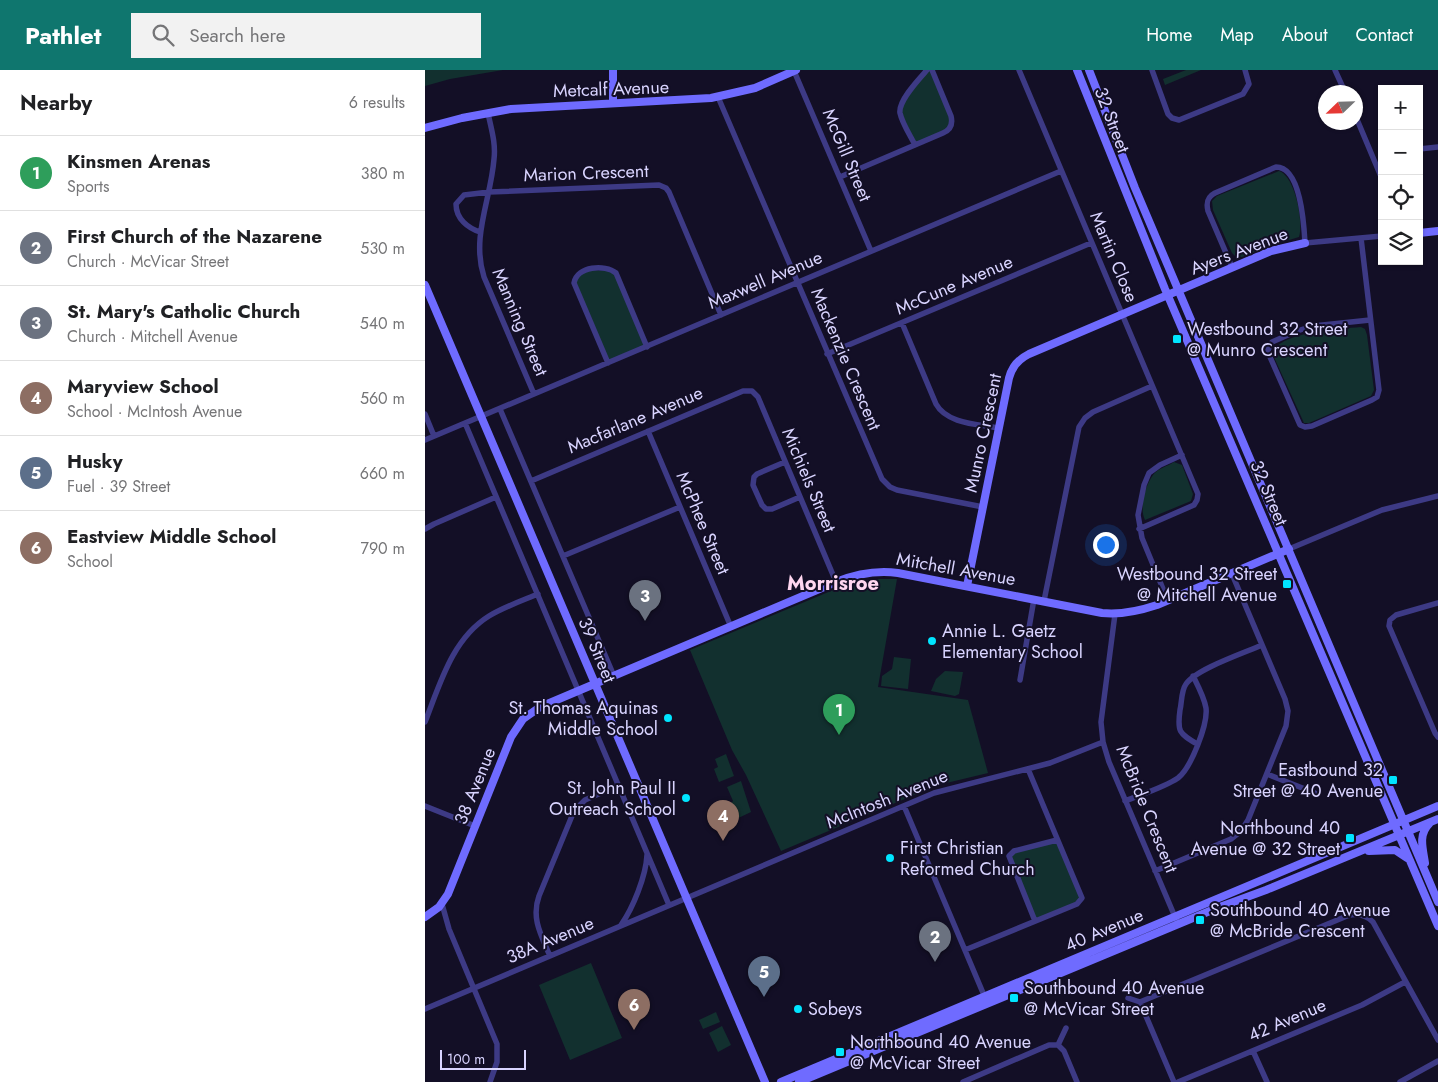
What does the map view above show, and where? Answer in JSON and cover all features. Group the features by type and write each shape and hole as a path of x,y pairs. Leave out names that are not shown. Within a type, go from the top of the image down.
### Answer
{"main road":[{"path":"613,70 613,104"},
{"name":"32 Street","path":"1077,70 1167,295 1438,926"},
{"name":"32 Street","path":"1089,70 1135,188 1438,902"},
{"name":"Metcalf Avenue","path":"425,128 462,118 533,107 676,101 718,97 755,88 795,71"},
{"path":"1423,232 1438,231"},
{"name":"Ayers Avenue","path":"1167,295 1271,251 1305,243"},
{"name":"39 Street","path":"425,285 765,1082"},
{"name":"Munro Crescent","path":"967,586 1011,372 1019,360 1167,295"},
{"name":"Mitchell Avenue","path":"579,691 858,574 898,573 1115,614 1139,611 1168,601 1289,549"},
{"name":"38 Avenue","path":"425,917 433,913 442,904 511,737 519,723 535,710 579,691"},
{"name":"40 Avenue","path":"781,1082 986,1000 1177,920 1438,806"},
{"path":"1428,877 1422,836 1425,828 1435,820"},
{"name":"40 Avenue","path":"1177,920 1355,854 1435,820"},
{"path":"1355,854 1369,850 1395,850 1410,860"},
{"name":"40 Avenue","path":"799,1082 986,1000"}],"street":[{"path":"915,145 900,113 900,106 927,70"},
{"path":"840,177 946,132 952,124 951,116 932,70"},
{"name":"Martin Close","path":"1019,70 1199,494 1197,500 1190,507 1139,529"},
{"path":"1152,70 1168,114 1172,118 1179,120 1243,94 1249,84 1245,70"},
{"path":"1335,70 1342,85"},
{"name":"McGill Street","path":"795,71 871,251"},
{"name":"Mackenzie Crescent","path":"718,97 877,472 885,483 897,490 983,507"},
{"name":"Manning Street","path":"488,113 494,139 495,156 480,232 479,254 482,271 534,394"},
{"path":"1362,130 1378,161"},
{"path":"1423,149 1438,147"},
{"path":"1232,268 1208,211 1207,202 1215,193 1276,167 1287,170 1299,196 1303,210 1305,243"},
{"name":"Maxwell Avenue","path":"425,440 1061,171"},
{"name":"Marion Crescent","path":"489,192 659,186 666,188 721,315"},
{"path":"480,232 467,226 458,214 456,204 464,195 489,192"},
{"name":"Ayers Avenue","path":"1305,243 1378,236"},
{"path":"1361,238 1379,390 1377,397 1312,426 1305,427 1300,425 1270,357 1270,344 1274,340 1307,327 1370,320"},
{"name":"McCune Avenue","path":"827,354 1091,243"},
{"path":"608,363 574,283 576,276 582,271 605,268 616,273 647,346"},
{"path":"902,323 936,404 941,410 947,416 955,419 999,428"},
{"path":"1044,601 1079,427 1085,418 1097,410 1152,386"},
{"name":"Macfarlane Avenue","path":"531,481 743,391 752,391"},
{"name":"Michiels Street","path":"752,391 758,397 836,582"},
{"name":"39 Street","path":"500,409 613,676"},
{"path":"425,414 434,436"},
{"name":"39 Street","path":"465,423 669,905"},
{"name":"McPhee Street","path":"648,431 731,627"},
{"path":"1168,601 1139,529 1139,511 1147,477 1160,465 1182,456"},
{"path":"785,462 757,474 753,480 753,485 762,505 766,509 772,509 800,497"},
{"path":"1289,549 1382,510 1438,496"},
{"path":"425,529 496,498"},
{"path":"563,556 680,507"},
{"path":"1155,870 1228,840 1237,834 1248,820 1284,731 1288,711 1285,699 1232,574"},
{"path":"425,722 457,647 467,635 477,624 489,616 538,594"},
{"path":"1020,680 1034,599"},
{"path":"1438,604 1396,615 1390,620 1389,626 1438,737"},
{"name":"McBride Crescent","path":"1115,614 1102,715 1103,742 1125,801 1177,920"},
{"path":"1197,744 1184,736 1178,726 1184,688 1193,676 1199,672 1262,645"},
{"path":"1125,801 1170,782 1181,775 1190,762 1207,715 1204,701 1193,676"},
{"name":"McIntosh Avenue","path":"686,898 943,790 1059,760 1103,742"},
{"path":"965,950 1077,904 1082,898 1028,769"},
{"path":"1267,774 1315,793"},
{"path":"550,956 538,927 535,912 539,896 562,837 571,816 581,803 619,785"},
{"path":"425,806 475,826"},
{"path":"903,806 986,1000"},
{"path":"1035,921 1009,856 1014,851 1057,840"},
{"path":"621,926 646,868 647,853"},
{"name":"38A Avenue","path":"425,1009 686,898"},
{"path":"442,904 449,930 495,1038 498,1050 496,1067 490,1082"},
{"path":"1128,998 1140,1002 1347,916 1357,914 1373,922 1438,1040"},
{"name":"42 Avenue","path":"1176,1082 1362,1005 1405,982"},
{"path":"1140,1002 1176,1082"},
{"path":"1058,1045 1066,1028"},
{"path":"963,1082 1049,1045 1058,1045 1064,1051 1077,1082"},
{"path":"1253,1051 1267,1082"},
{"path":"1400,1082 1438,1061"}],"green space":[{"path":"425,70 503,70 450,79 425,86"},
{"path":"927,70 932,70 951,116 950,127 915,145 900,109"},
{"path":"1186,70 1201,70 1165,85 1163,79"},
{"path":"1279,171 1290,181 1294,190 1299,211 1299,237 1242,257 1236,257 1232,253 1213,210 1212,201 1217,196"},
{"path":"585,270 613,271 647,347 608,363 575,279"},
{"path":"1361,327 1365,329 1367,335 1374,390 1371,396 1309,423 1304,423 1273,355 1273,350 1280,344 1301,335 1327,330"},
{"path":"1174,462 1182,465 1193,494 1191,501 1145,520 1143,503 1145,491 1150,480 1157,471"},
{"path":"897,579 878,687 968,700 988,773 938,785 781,851 746,775 732,750 690,650 838,588 861,581"},
{"path":"894,657 911,659 908,689 881,686 882,676 892,669"},
{"path":"945,671 963,672 959,694 955,696 931,691 936,679"},
{"path":"726,754 734,776 719,782 714,769 718,767 715,759"},
{"path":"741,781 751,812 730,822 725,821 722,813 733,801 727,787"},
{"path":"1057,840 1081,900 1035,921 1009,854"},
{"path":"591,963 622,1038 570,1060 539,985"},
{"path":"716,1012 720,1022 703,1029 699,1020"},
{"path":"722,1026 731,1045 718,1052 709,1033"}],"place":[{"name":"Westbound 32 Street @ Munro Crescent","path":"1177,339"},
{"name":"Westbound 32 Street @ Mitchell Avenue","path":"1287,584"},
{"name":"St. Mary's Catholic Church","path":"645,621"},
{"name":"Annie L. Gaetz Elementary School","path":"932,641"},
{"name":"St. Thomas Aquinas Middle School","path":"668,718"},
{"name":"Kinsmen Arenas","path":"839,735"},
{"name":"Eastbound 32 Street @ 40 Avenue","path":"1393,780"},
{"name":"St. John Paul II Outreach School","path":"686,798"},
{"name":"Northbound 40 Avenue @ 32 Street","path":"1350,838"},
{"name":"Maryview School","path":"723,841"},
{"name":"First Christian Reformed Church","path":"890,858"},
{"name":"Southbound 40 Avenue @ McBride Crescent","path":"1200,920"},
{"name":"First Church of the Nazarene","path":"935,962"},
{"name":"Husky","path":"764,997"},
{"name":"Southbound 40 Avenue @ McVicar Street","path":"1014,998"},
{"name":"Sobeys","path":"798,1009"},
{"name":"Eastview Middle School","path":"634,1030"},
{"name":"Northbound 40 Avenue @ McVicar Street","path":"840,1052"}],"district":[{"name":"Morrisroe","path":"833,583"}]}
